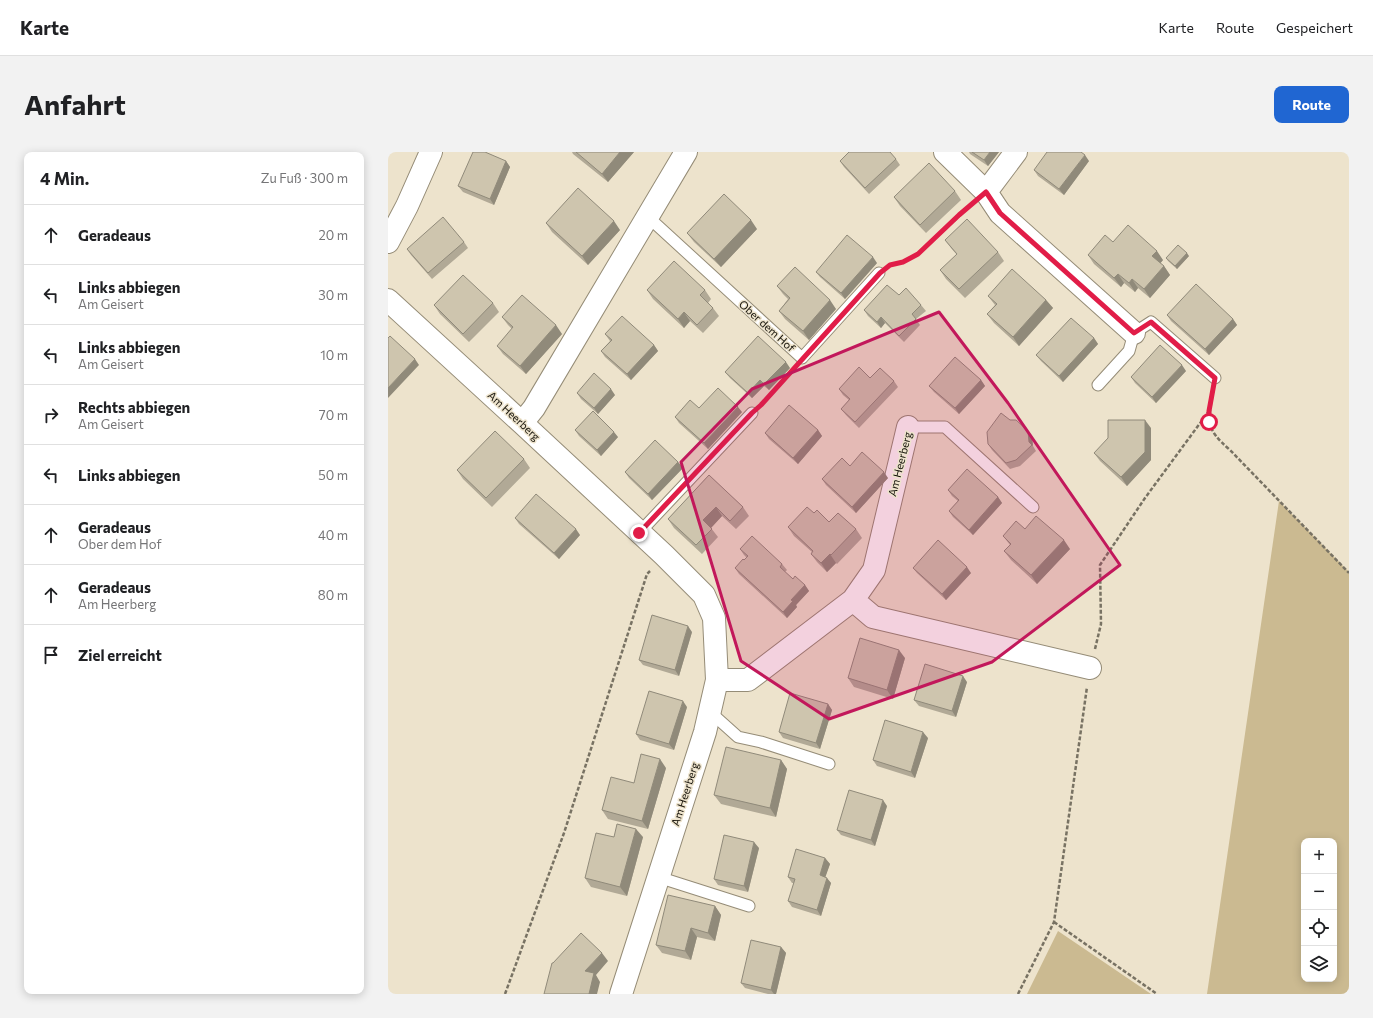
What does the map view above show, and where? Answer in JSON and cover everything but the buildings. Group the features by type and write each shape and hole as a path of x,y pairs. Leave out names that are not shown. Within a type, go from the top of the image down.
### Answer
{"street":[{"path":"388,242 407,206 431,152"},
{"path":"522,423 534,408 686,152"},
{"path":"945,152 986,192 1000,213 1134,333"},
{"path":"986,192 1016,152"},
{"name":"Am Heerberg","path":"388,300 664,555 704,595 714,618 717,680 705,732 621,994"},
{"name":"Am Heerberg","path":"717,680 748,680 853,600 874,570 908,427"},
{"path":"853,600 873,617 1090,668"}],"lane":[{"name":"Ober dem Hof","path":"647,216 802,358 880,273"},
{"path":"1098,385 1129,351 1134,333 1151,322 1215,378"},
{"path":"639,533 752,413"},
{"name":"Am Heerberg","path":"908,427 946,427 1033,507"},
{"path":"709,711 738,737 761,742 829,764"},
{"path":"658,877 749,906"}],"path":[{"path":"880,273 890,265 903,262 918,254 986,192"},
{"path":"752,413 761,405 802,358"},
{"path":"1215,378 1209,411 1209,422 1213,432 1218,439 1349,573"},
{"path":"1018,994 1054,922 1090,668 1101,624 1100,566 1145,498 1209,411"},
{"path":"505,994 564,833 647,574 664,555"},
{"path":"1054,922 1157,994"}],"highlighted area":[{"path":"939,312 1008,403 1120,565 992,662 829,719 741,661 681,462 752,389"}],"shaded area":[{"path":"1279,501 1349,572 1349,994 1207,994"},
{"path":"1058,931 1151,994 1027,994"}],"route":[{"path":"639,533 761,405 880,273 890,265 903,262 918,254 986,192 1000,213 1134,333 1151,322 1215,378 1209,411 1209,422"}]}
